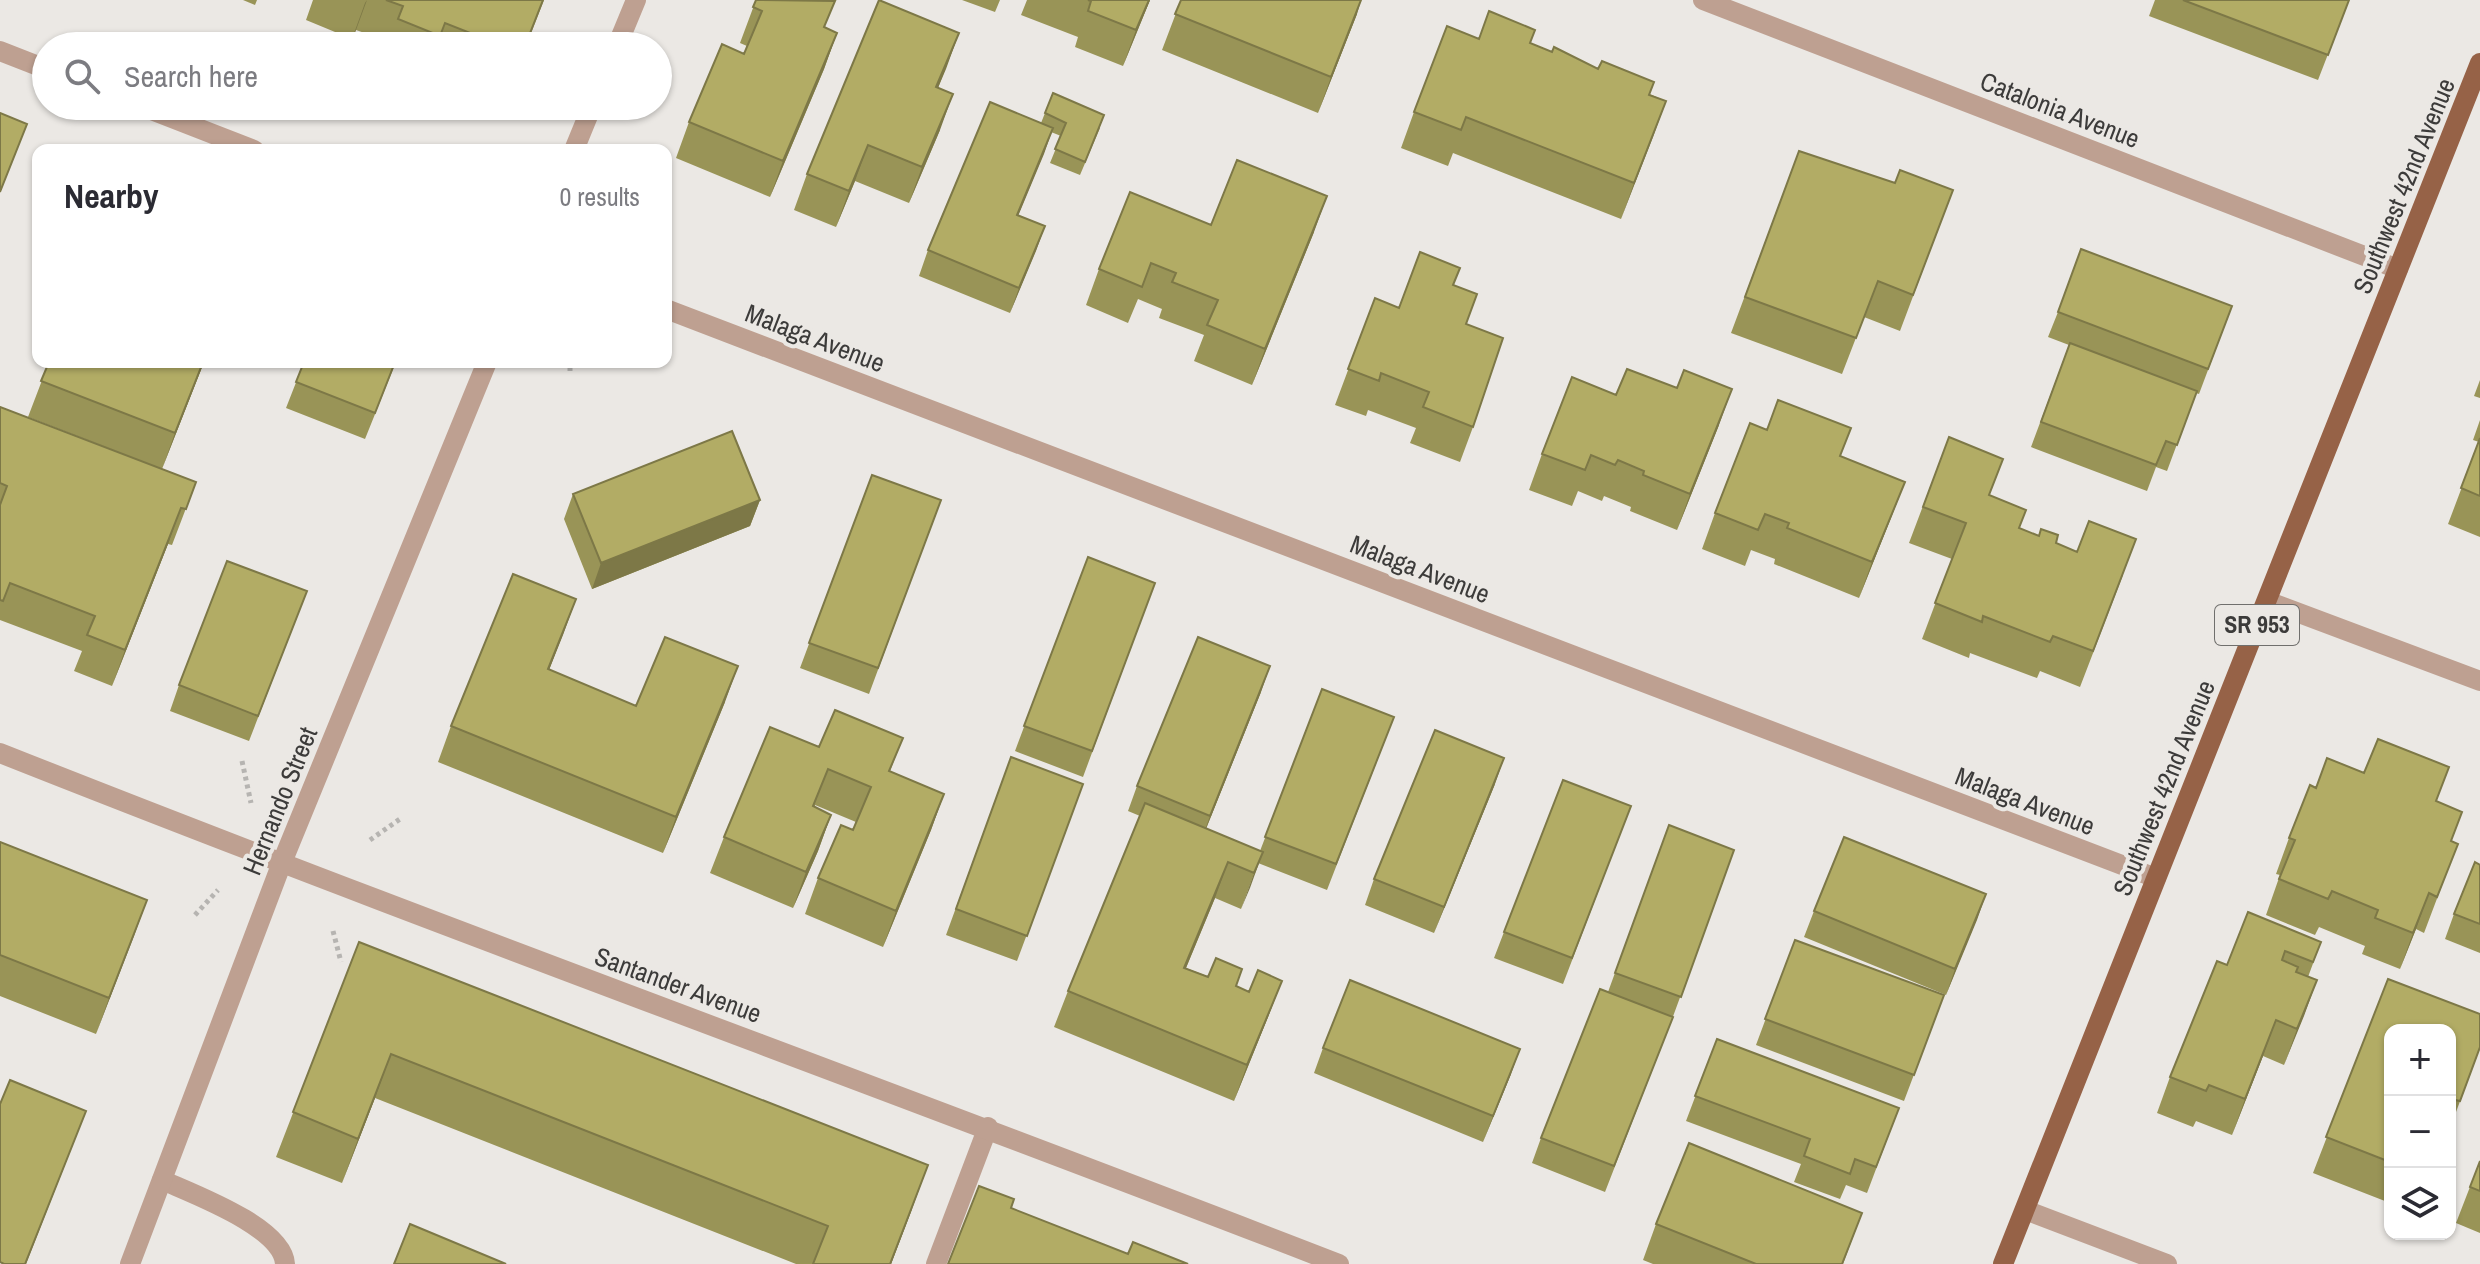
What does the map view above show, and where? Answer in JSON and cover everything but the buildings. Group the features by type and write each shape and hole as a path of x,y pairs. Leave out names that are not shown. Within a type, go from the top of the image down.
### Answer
{"main road":[{"name":"Southwest 42nd Avenue","path":"2003,1264 2480,63"}],"street":[{"path":"623,32 636,0"},
{"name":"Catalonia Avenue","path":"1703,0 2398,269"},
{"path":"0,51 32,64"},
{"path":"177,120 239,144"},
{"path":"576,144 586,120"},
{"name":"Malaga Avenue","path":"672,311 2156,878"},
{"name":"Hernando Street","path":"130,1264 281,865 485,368"},
{"path":"2267,601 2480,681"},
{"name":"Santander Avenue","path":"0,753 281,865 988,1127 1339,1264"},
{"path":"936,1264 988,1127"},
{"path":"162,1180 250,1223 270,1237 284,1256 285,1264"},
{"path":"2025,1210 2167,1264"}],"path":[{"path":"242,761 251,803"},
{"path":"370,840 400,819"},
{"path":"195,915 218,890"},
{"path":"333,931 341,962"}]}
